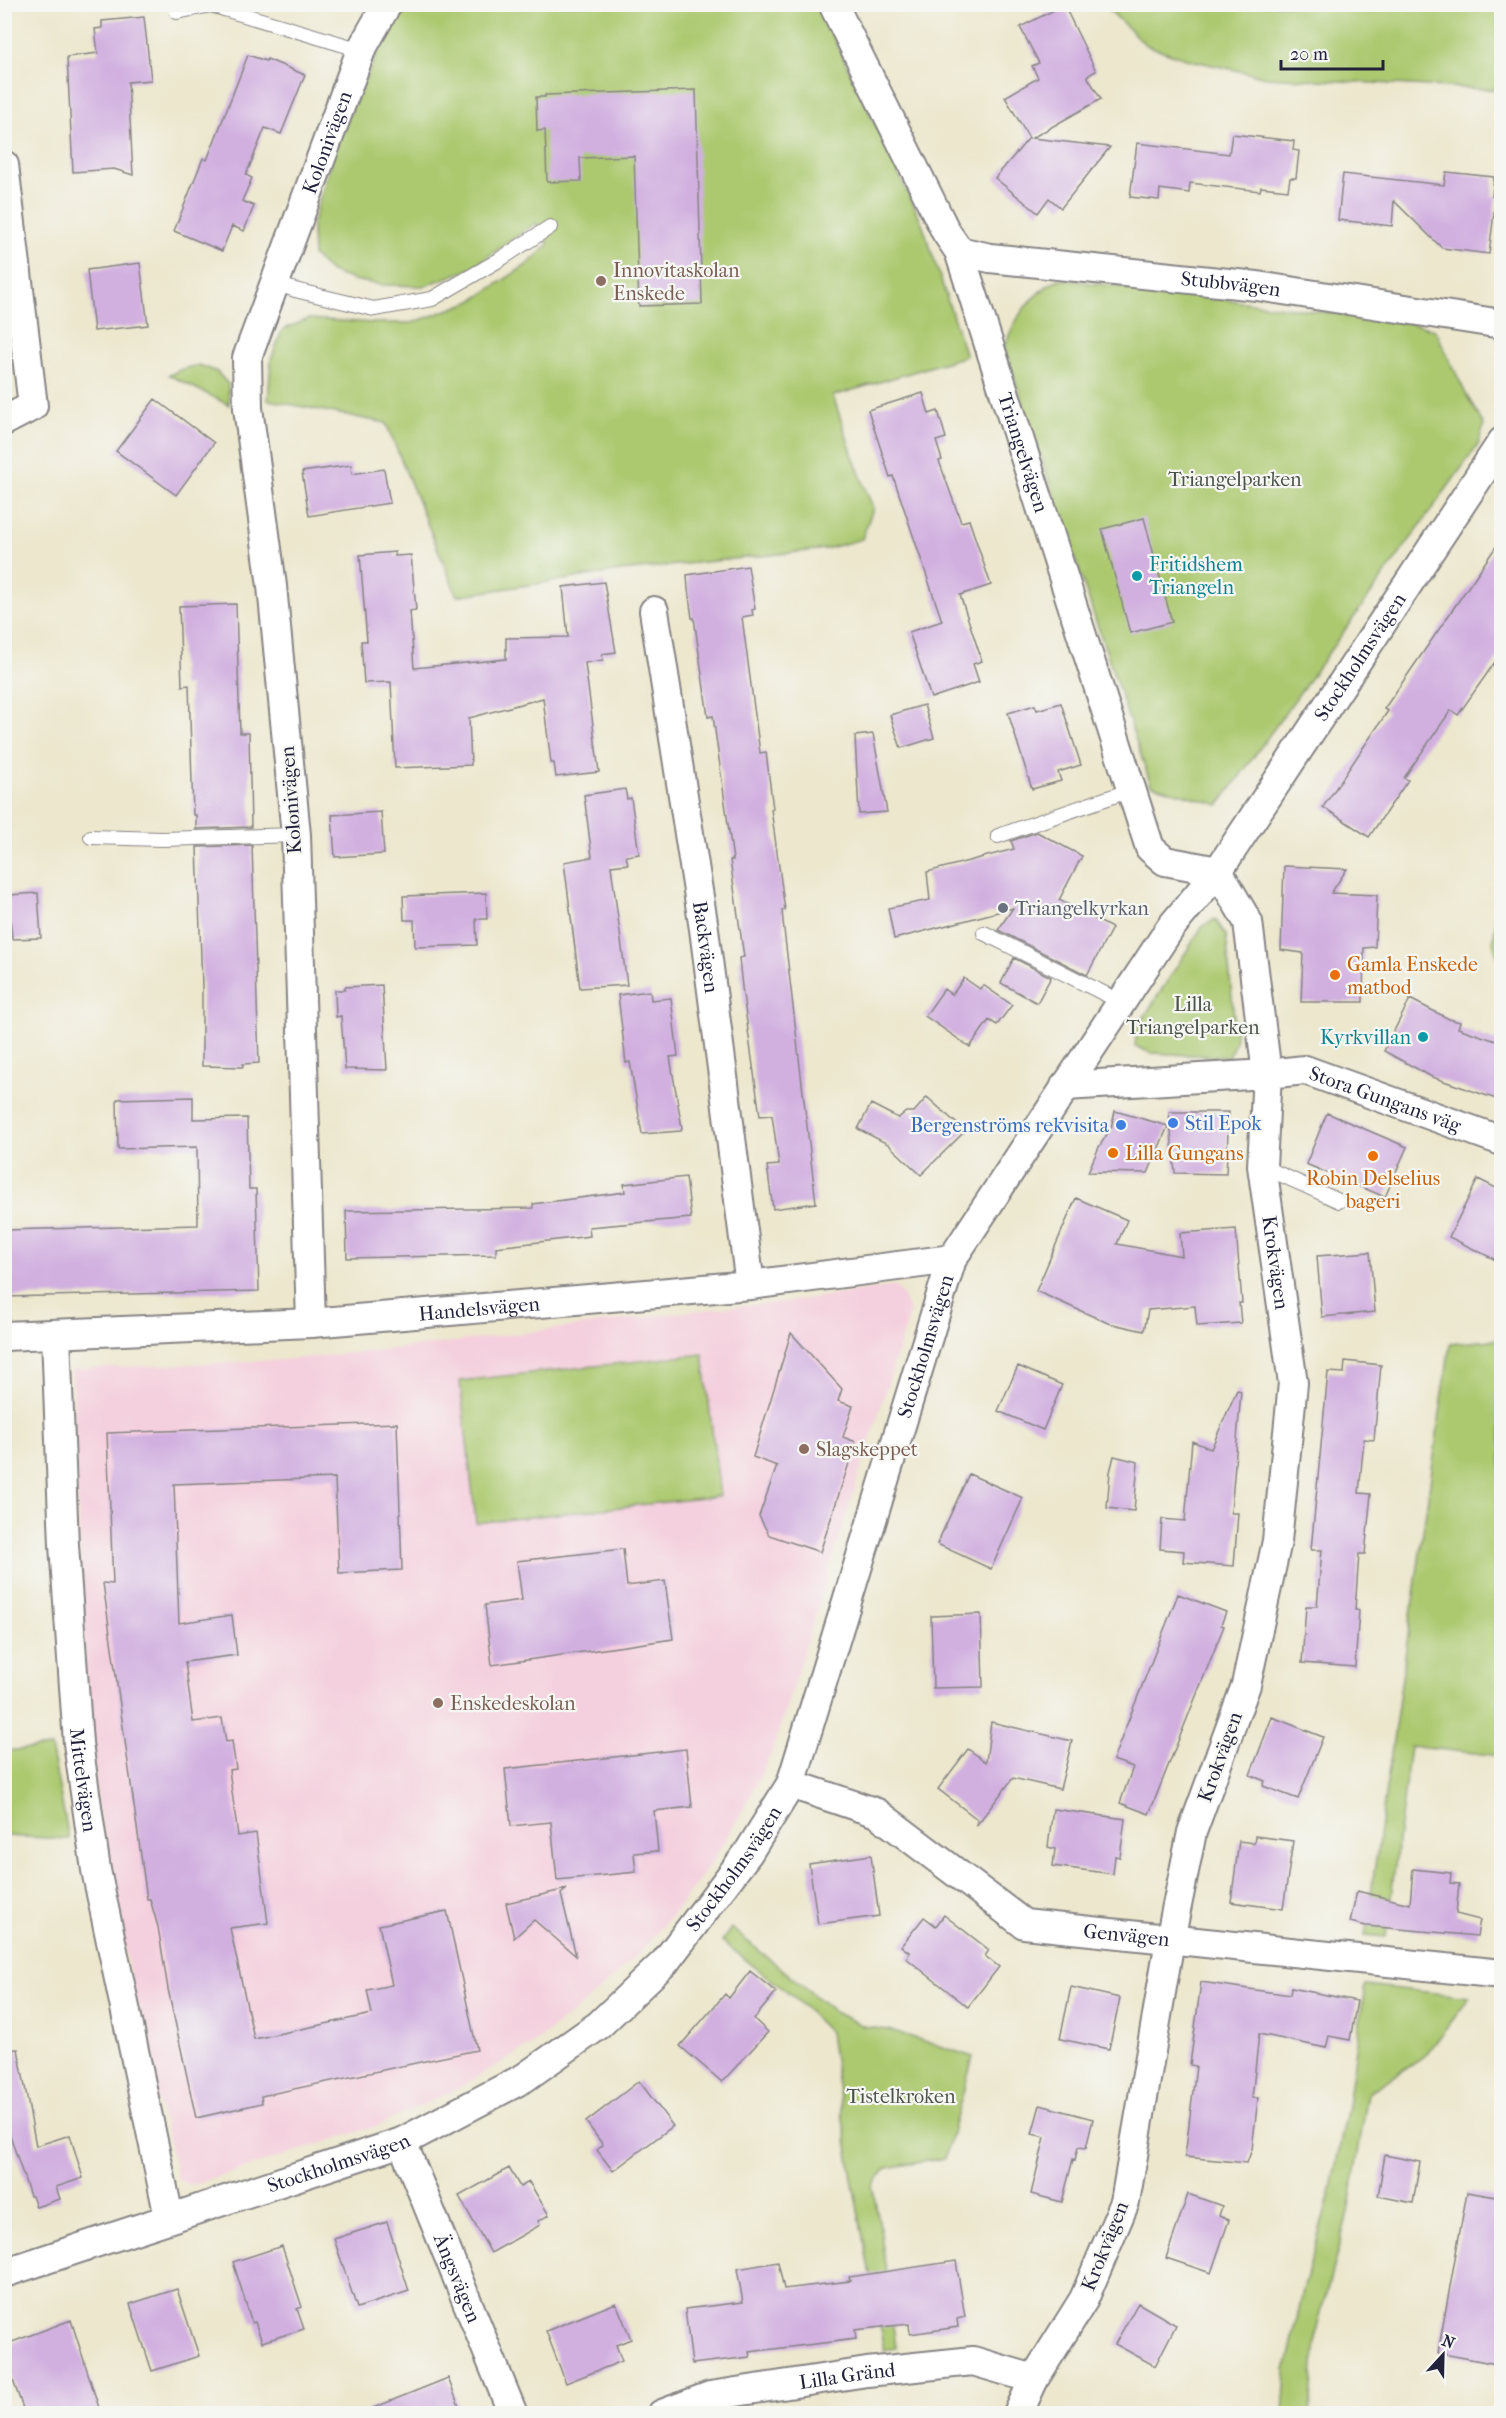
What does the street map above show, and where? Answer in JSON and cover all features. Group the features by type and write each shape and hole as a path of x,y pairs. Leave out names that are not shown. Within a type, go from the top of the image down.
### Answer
{"street":[{"name":"Kolonivägen","path":"311,1323 295,875 296,835 272,586 248,408 247,358 361,50 387,4"},
{"name":"Triangelvägen","path":"833,4 946,232 959,251 1150,848 1165,861 1218,871"},
{"path":"4,165 33,406 4,421"},
{"name":"Stubbvägen","path":"959,251 990,258 1257,286 1502,324"},
{"name":"Stockholmsvägen","path":"4,2273 402,2142 524,2079 599,2025 665,1962 748,1853 791,1784 952,1259 1120,1002 1171,927 1218,871 1502,442"},
{"name":"Backvägen","path":"654,611 704,929 750,1284"},
{"path":"1065,1086 1267,1074 1248,922 1218,871"},
{"name":"Stora Gungans väg","path":"1267,1074 1305,1070 1502,1141"},
{"name":"Krokvägen","path":"1018,2414 1034,2379 1084,2299 1125,2202 1170,1940 1192,1832 1246,1685 1277,1541 1293,1383 1262,1166 1267,1074"},
{"name":"Handelsvägen","path":"4,1336 311,1323 750,1284 952,1259"},
{"name":"Mittelvägen","path":"56,1335 64,1545 78,1743 96,1870 170,2217"},
{"name":"Genvägen","path":"791,1784 877,1813 1024,1924 1502,1974"},
{"name":"Ängsvägen","path":"402,2142 513,2414"},
{"name":"Lilla Gränd","path":"662,2414 710,2396 867,2372 973,2361 1034,2379"}],"lane":[{"path":"177,12 211,5 361,50"},
{"path":"274,283 374,309 432,299 550,227"},
{"path":"998,836 1131,790"},
{"path":"91,837 162,839 296,835"},
{"path":"984,933 1120,1002"},
{"path":"1262,1166 1340,1201"}],"shaded area":[{"name":"Enskedeskolan","path":"895,1286 903,1296 910,1313 772,1752 744,1808 712,1862 678,1908 639,1953 585,2003 533,2044 457,2089 376,2126 192,2185 178,2180 139,2023 96,1796 84,1655 72,1369 283,1360 430,1345 709,1309 786,1302"}],"green space":[{"path":"403,5 818,5 922,223 966,356 833,396 873,508 862,539 826,549 621,571 457,596 386,423 268,400 271,360 282,330 308,319 412,323 472,301 528,264 549,244 536,223 470,269 424,286 382,285 353,280 331,272 313,256 312,226 336,145 384,38"},
{"path":"1104,5 1501,5 1501,90 1266,77 1186,59 1146,45"},
{"name":"Triangelparken","path":"1059,279 1411,323 1435,330 1467,396 1484,425 1478,445 1219,805 1151,785 1004,347 1025,307 1039,292"},
{"path":"199,365 217,372 228,384 229,405 169,375"},
{"path":"1501,888 1501,968 1493,942"},
{"name":"Lilla Triangelparken","path":"1215,919 1226,935 1236,1039 1229,1057 1151,1053 1135,1046 1137,1028 1202,927"},
{"path":"1501,1339 1501,1756 1410,1746 1386,1937 1365,1935 1450,1344"},
{"path":"703,1354 720,1496 476,1523 460,1381"},
{"path":"51,1747 69,1839 5,1836 5,1751"},
{"name":"Tistelkroken","path":"731,1928 835,2012 863,2026 893,2031 973,2057 945,2158 887,2168 872,2185 880,2226 896,2348 884,2350 852,2178 830,2033 798,2001 722,1941"},
{"path":"1365,1985 1470,1997 1427,2054 1368,2093 1348,2213 1317,2327 1310,2413 1283,2413 1286,2371 1303,2290 1330,2193 1348,2106"}],"building":[{"path":"1064,5 1096,71 1087,76 1101,99 1032,138 1110,147 1061,208 1049,198 1038,213 995,178 1029,138 1005,97 1038,78 1032,66 1039,63 1020,27"},
{"path":"144,17 151,80 128,82 133,175 114,169 73,172 67,57 98,53 95,29 102,28 102,21"},
{"path":"248,55 266,61 267,59 305,75 281,134 265,128 246,175 252,178 242,201 254,206 244,231 232,226 222,251 174,231 203,158 207,160"},
{"path":"696,90 702,304 639,306 634,156 580,158 581,181 547,182 545,130 537,131 536,97"},
{"path":"1232,134 1294,141 1293,150 1299,151 1296,178 1290,178 1288,190 1261,187 1260,191 1190,183 1189,193 1160,189 1159,200 1130,197 1137,143 1229,154"},
{"path":"1446,172 1494,177 1492,196 1496,196 1489,254 1442,248 1394,201 1392,226 1338,220 1343,174 1444,185"},
{"path":"140,263 148,325 94,331 87,270"},
{"path":"923,393 929,414 938,411 946,438 936,441 942,460 939,461 961,522 969,520 991,585 960,595 982,661 973,664 979,682 931,698 909,632 942,621 868,410"},
{"path":"155,399 214,443 176,495 116,451"},
{"path":"351,465 352,474 384,469 390,503 309,516 302,472"},
{"name":"Fritidshem Triangeln","path":"1144,518 1172,622 1130,633 1102,529"},
{"path":"1502,538 1502,652 1458,715 1451,710 1404,778 1408,780 1369,837 1323,807 1388,711 1384,709"},
{"path":"395,552 395,556 411,555 416,610 410,611 414,668 506,659 506,638 568,637 563,587 604,582 616,652 602,654 603,660 585,663 599,772 556,777 554,763 551,763 543,698 469,718 471,765 395,768 391,682 364,683 361,641 367,641 360,555"},
{"path":"748,566 755,609 752,610 753,615 742,617 760,753 766,752 816,1203 773,1209 767,1166 779,1165 772,1115 760,1116 742,987 739,958 744,957 730,860 733,860 713,716 708,717 687,575"},
{"path":"236,604 240,733 249,733 251,827 196,829 196,815 193,815 189,685 182,686 179,606"},
{"path":"1061,703 1081,765 1058,772 1061,781 1032,789 1008,713 1035,705 1037,710"},
{"path":"924,705 934,738 901,748 890,715"},
{"path":"873,734 887,812 859,814 855,736"},
{"path":"625,789 627,799 631,798 639,854 626,856 628,864 611,866 627,985 580,988 564,862 592,857 584,795"},
{"path":"381,812 384,854 335,857 332,815"},
{"name":"Triangelkyrkan","path":"1037,832 1082,856 1059,900 1112,928 1087,975 998,930 1013,908 894,939 888,908 930,900 927,872 1014,849 1011,841"},
{"path":"252,845 259,1063 243,1064 243,1067 202,1066 202,985 197,847"},
{"path":"1284,866 1347,869 1331,893 1377,895 1375,947 1364,948 1363,1002 1301,1002 1303,953 1281,950"},
{"path":"38,893 41,938 12,939 8,895"},
{"path":"486,893 487,919 476,919 477,945 415,947 414,920 404,920 403,896"},
{"path":"1014,958 1051,977 1037,1003 1001,983"},
{"path":"964,978 980,989 983,985 1012,1005 997,1025 989,1020 970,1047 925,1016 944,989 952,995"},
{"path":"382,985 387,1070 345,1069 341,1016 336,1017 335,990 345,990 345,987"},
{"path":"650,991 651,1000 671,998 678,1056 670,1057 681,1131 642,1134 630,1062 626,1063 618,995"},
{"path":"1410,999 1449,1019 1460,1022 1458,1028 1502,1043 1502,1101 1432,1077 1384,1051"},
{"path":"193,1097 193,1119 247,1118 249,1189 256,1189 259,1291 4,1297 4,1230 198,1225 197,1147 118,1149 117,1099"},
{"path":"927,1097 965,1131 921,1175 888,1144 858,1129 871,1104 898,1118 906,1112 914,1112"},
{"path":"1115,1111 1168,1126 1148,1173 1088,1172 1099,1147 1111,1128"},
{"path":"1169,1112 1229,1112 1226,1174 1175,1173"},
{"path":"1327,1113 1407,1147 1385,1197 1306,1164"},
{"path":"686,1177 691,1218 589,1227 590,1236 496,1247 496,1255 347,1258 346,1211 533,1208 533,1204 625,1192 624,1184"},
{"path":"1478,1179 1502,1191 1502,1263 1449,1237"},
{"path":"1076,1198 1127,1220 1117,1244 1182,1256 1180,1233 1236,1229 1242,1303 1239,1303 1241,1323 1197,1326 1195,1306 1148,1310 1144,1331 1108,1323 1036,1291"},
{"path":"1370,1252 1375,1312 1322,1317 1317,1256"},
{"name":"Slagskeppet","path":"791,1333 842,1389 838,1401 853,1406 843,1437 856,1442 820,1552 769,1535 759,1516 777,1466 753,1457"},
{"path":"1345,1361 1381,1365 1374,1440 1364,1439 1359,1493 1371,1494 1365,1554 1359,1554 1355,1610 1359,1610 1355,1667 1302,1663 1306,1606 1317,1606 1322,1550 1311,1550 1328,1372 1344,1373"},
{"path":"1018,1366 1062,1385 1043,1430 998,1411"},
{"path":"1237,1390 1241,1391 1231,1513 1238,1513 1234,1566 1183,1562 1184,1551 1160,1549 1162,1519 1185,1521 1192,1441 1211,1449"},
{"path":"397,1423 402,1570 339,1573 335,1478 174,1484 179,1623 232,1615 237,1655 185,1662 193,1722 222,1718 226,1742 232,1741 236,1769 229,1770 238,1836 256,1833 268,1923 230,1928 254,2039 372,2014 367,1990 392,1985 379,1925 447,1911 477,2050 261,2096 262,2103 196,2118 168,1989 158,1927 150,1899 147,1899 103,1583 113,1584 107,1433"},
{"path":"1114,1456 1138,1462 1134,1511 1107,1508 1110,1472"},
{"path":"969,1474 1023,1498 991,1569 937,1544"},
{"path":"623,1549 627,1586 665,1581 673,1639 492,1665 485,1605 522,1600 517,1561"},
{"path":"1178,1594 1226,1612 1221,1625 1224,1626 1149,1814 1120,1803 1133,1767 1113,1760"},
{"path":"981,1614 983,1687 933,1688 931,1616"},
{"path":"1272,1717 1323,1737 1298,1799 1263,1786 1265,1781 1250,1775"},
{"path":"991,1722 1072,1741 1060,1789 1013,1778 976,1826 977,1819 938,1789 968,1749 986,1762"},
{"path":"686,1749 692,1807 654,1811 658,1851 634,1853 636,1872 557,1880 551,1822 511,1826 505,1769"},
{"path":"1053,1809 1125,1819 1120,1857 1115,1856 1113,1874 1053,1866 1055,1849 1048,1847"},
{"path":"1255,1836 1293,1841 1283,1909 1231,1902 1239,1841 1254,1843"},
{"path":"871,1855 879,1916 818,1924 809,1864"},
{"path":"1413,1869 1451,1873 1450,1883 1459,1884 1456,1914 1480,1920 1477,1936 1366,1926 1350,1922 1357,1891 1410,1904"},
{"path":"567,1889 561,1894 576,1956 534,1920 514,1938 506,1903"},
{"path":"944,1915 989,1950 985,1956 999,1967 968,2007 906,1958 910,1953 901,1946 924,1917 936,1926"},
{"path":"750,1971 776,1992 754,2019 768,2032 722,2082 680,2046 725,1994 729,1998"},
{"path":"1201,1982 1290,1995 1291,1988 1357,2001 1350,2040 1329,2036 1326,2048 1259,2034 1252,2098 1258,2098 1252,2149 1247,2163 1185,2157 1196,2066 1190,2065"},
{"path":"1071,1987 1120,1998 1109,2049 1060,2039"},
{"path":"18,2049 36,2146 70,2135 83,2178 56,2187 60,2199 36,2207 30,2196 4,2117 4,2050"},
{"path":"639,2081 673,2126 613,2171 597,2150 603,2145 586,2122"},
{"path":"1040,2105 1093,2119 1086,2148 1078,2147 1075,2160 1073,2159 1062,2202 1031,2194 1045,2137 1032,2134"},
{"path":"1385,2155 1420,2162 1413,2203 1378,2196"},
{"path":"509,2168 520,2187 529,2182 549,2215 538,2221 540,2225 491,2253 459,2196"},
{"path":"1467,2192 1502,2198 1502,2365 1438,2353"},
{"path":"1188,2194 1222,2206 1219,2216 1229,2220 1211,2273 1166,2258"},
{"path":"387,2222 409,2291 357,2308 334,2239"},
{"path":"282,2246 302,2307 297,2309 304,2329 262,2342 255,2322 252,2323 233,2262"},
{"path":"956,2261 965,2317 957,2319 958,2327 910,2334 909,2324 855,2330 856,2339 749,2352 750,2357 692,2364 685,2309 743,2302 737,2269 778,2262 784,2289 850,2281 849,2277"},
{"path":"177,2289 199,2356 152,2371 130,2304"},
{"path":"616,2303 631,2339 616,2345 622,2361 566,2383 546,2331"},
{"path":"1138,2303 1176,2325 1155,2366 1115,2344"},
{"path":"71,2320 101,2414 25,2414 4,2355 4,2345"},
{"path":"448,2378 462,2414 363,2414 363,2412"}],"place":[{"name":"Innovitaskolan Enskede","path":"601,281"},
{"name":"Fritidshem Triangeln","path":"1137,576"},
{"name":"Triangelkyrkan","path":"1003,908"},
{"name":"Gamla Enskede matbod","path":"1335,975"},
{"name":"Kyrkvillan","path":"1423,1037"},
{"name":"Stil Epok","path":"1173,1123"},
{"name":"Bergenströms rekvisita","path":"1121,1125"},
{"name":"Lilla Gungans","path":"1113,1153"},
{"name":"Robin Delselius bageri","path":"1373,1156"},
{"name":"Slagskeppet","path":"804,1449"},
{"name":"Enskedeskolan","path":"438,1703"}]}
